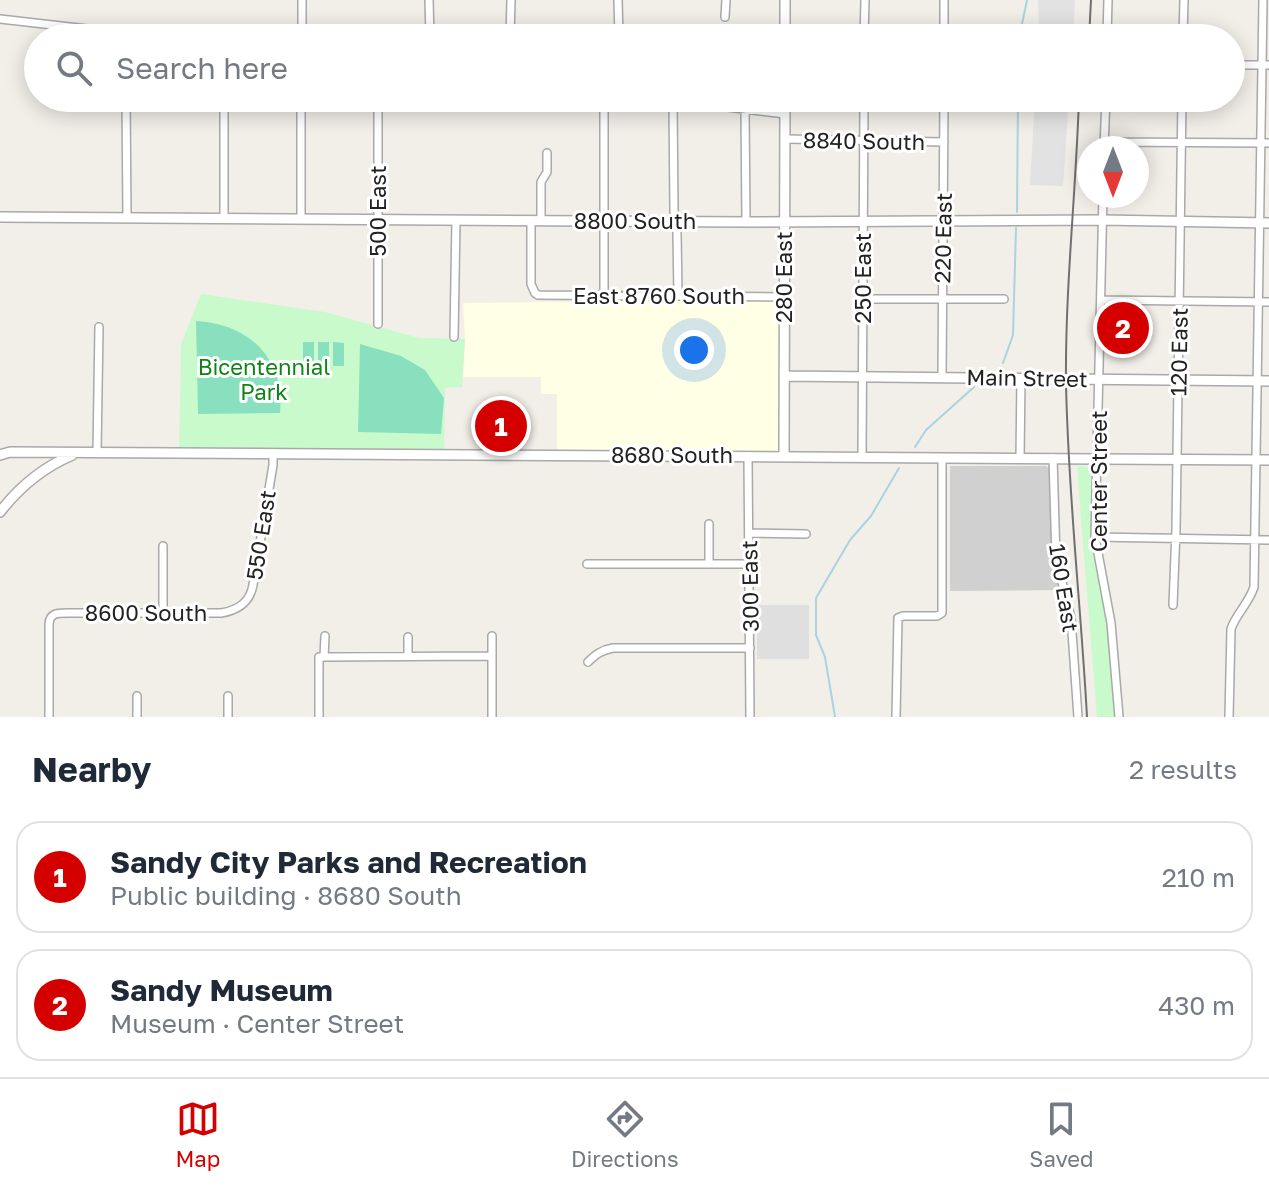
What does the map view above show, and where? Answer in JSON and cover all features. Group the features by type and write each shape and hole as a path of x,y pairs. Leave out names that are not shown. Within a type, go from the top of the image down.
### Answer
{"street":[{"path":"302,0 302,24"},
{"path":"429,0 430,24"},
{"path":"510,24 511,0"},
{"path":"618,0 619,24"},
{"path":"725,17 726,0"},
{"path":"785,0 785,24"},
{"path":"864,24 865,0"},
{"path":"944,0 944,24"},
{"path":"1107,24 1108,0"},
{"path":"1183,24 1184,0"},
{"path":"1229,717 1231,629 1254,587 1258,302 1264,222 1263,0"},
{"path":"0,19 37,24"},
{"path":"126,112 127,218"},
{"path":"224,112 224,218"},
{"path":"301,112 301,219"},
{"name":"500 East","path":"378,112 378,324"},
{"path":"604,112 604,296"},
{"path":"673,112 678,296"},
{"path":"745,112 746,222"},
{"path":"769,112 785,114"},
{"name":"250 East","path":"862,457 864,112"},
{"name":"220 East","path":"942,378 944,112"},
{"path":"1104,136 1105,112"},
{"name":"120 East","path":"1173,605 1182,112"},
{"name":"280 East","path":"784,456 785,114"},
{"name":"8840 South","path":"785,139 944,142"},
{"path":"1149,144 1265,143"},
{"path":"536,220 541,182 547,172 547,153"},
{"name":"Center Street","path":"1103,208 1095,537 1111,623 1119,717"},
{"name":"8800 South","path":"0,217 1264,222"},
{"path":"454,337 456,220"},
{"name":"East 8760 South","path":"536,220 531,284 535,293 543,296 784,297"},
{"path":"863,299 1004,299"},
{"path":"1101,300 1269,302"},
{"path":"97,452 99,327"},
{"name":"Main Street","path":"784,376 1269,381"},
{"path":"1020,458 1021,378"},
{"name":"8680 South","path":"3,451 1269,460"},
{"path":"0,512 33,476 75,453"},
{"name":"550 East","path":"234,610 245,603 252,592 273,453"},
{"name":"300 East","path":"748,456 750,717"},
{"path":"896,717 898,618 937,616 942,613 942,458"},
{"name":"160 East","path":"1053,458 1056,558 1071,618 1078,717"},
{"path":"709,524 709,564"},
{"path":"749,533 806,534"},
{"path":"1095,537 1269,540"},
{"path":"163,546 163,613"},
{"path":"587,564 750,564"},
{"name":"8600 South","path":"49,717 49,624 51,617 57,613 221,613 234,610"},
{"path":"324,657 325,636"},
{"path":"492,636 492,717"},
{"path":"408,637 408,656"},
{"path":"588,662 596,654 613,648 750,648"},
{"path":"319,717 319,657 491,656"},
{"path":"137,696 137,717"},
{"path":"228,696 228,717"}],"shaded area":[{"path":"1038,0 1075,0 1074,24 1039,24"},
{"path":"1034,112 1068,112 1063,186 1030,185"},
{"path":"784,299 779,459 557,458 557,394 541,394 541,377 463,377 463,303"},
{"path":"950,466 1046,466 1050,469 1052,554 1059,590 950,591"},
{"path":"757,605 809,605 809,659 757,659"}],"green space":[{"name":"Bicentennial Park","path":"201,294 325,312 419,338 465,339 462,387 445,388 444,458 179,456 181,344"},
{"path":"196,321 232,329 260,348 276,376 280,413 198,414"},
{"path":"303,342 314,342 314,366 303,366"},
{"path":"318,342 329,342 329,366 318,366"},
{"path":"333,342 344,343 344,366 333,366"},
{"path":"360,344 401,356 425,370 444,398 441,434 358,432"},
{"path":"1079,466 1092,470 1091,545 1106,621 1115,717 1097,717"}],"waterway":[{"path":"1022,24 1027,0"},
{"path":"1017,212 1018,112"},
{"path":"1003,363 1013,335 1016,228"},
{"path":"915,447 926,430 974,387"},
{"path":"835,717 825,657 816,635 816,598 850,540 871,516 899,468"}],"tram line":[{"path":"1090,24 1091,0"},
{"path":"1078,112 1066,383 1087,717"}],"place":[{"name":"Sandy Museum","path":"1123,328"},
{"name":"Sandy City Parks and Recreation","path":"501,426"}]}
